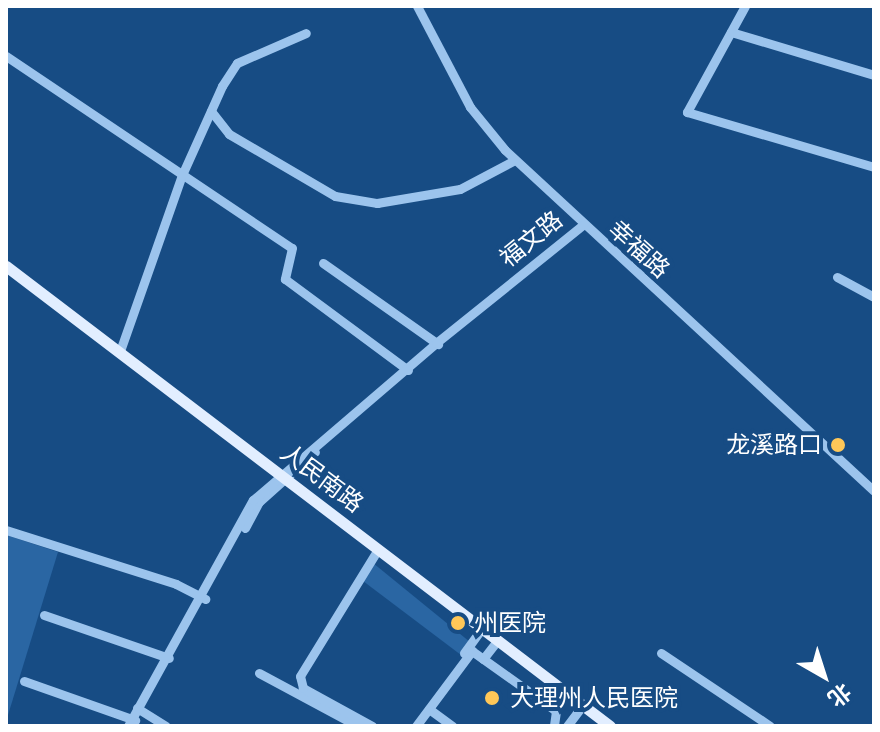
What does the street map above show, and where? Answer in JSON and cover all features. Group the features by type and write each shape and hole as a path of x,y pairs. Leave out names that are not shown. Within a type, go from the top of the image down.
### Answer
{"main road":[{"name":"人民南路","path":"6,266 610,726"}],"street":[{"name":"幸福路","path":"417,6 470,107 515,160 874,491"},
{"path":"745,6 687,112 874,167"},
{"path":"731,32 874,75"},
{"path":"120,351 182,175 237,63 306,33"},
{"path":"6,56 292,248 285,279 408,370"},
{"path":"211,111 229,134 335,196 377,203 460,189 515,160"},
{"name":"福文路","path":"134,718 203,598 253,500 583,225"},
{"path":"323,263 438,345"},
{"path":"837,277 874,297"},
{"path":"6,530 203,598"},
{"path":"372,726 303,688 300,676 378,549"},
{"path":"44,615 167,657"},
{"path":"413,726 482,628"},
{"path":"483,659 498,640"},
{"path":"413,726 472,651 556,711 554,726"},
{"path":"661,653 770,726"},
{"path":"259,673 358,726"},
{"path":"24,681 166,726"},
{"path":"567,726 583,705"},
{"path":"429,709 452,726"}],"shaded area":[{"path":"6,535 58,552 8,715 6,715"},
{"path":"373,563 470,642 461,655 363,581"}],"place":[{"name":"龙溪路口","path":"838,445"},
{"name":"州医院","path":"458,623"},
{"name":"大理州人民医院","path":"492,698"}]}
